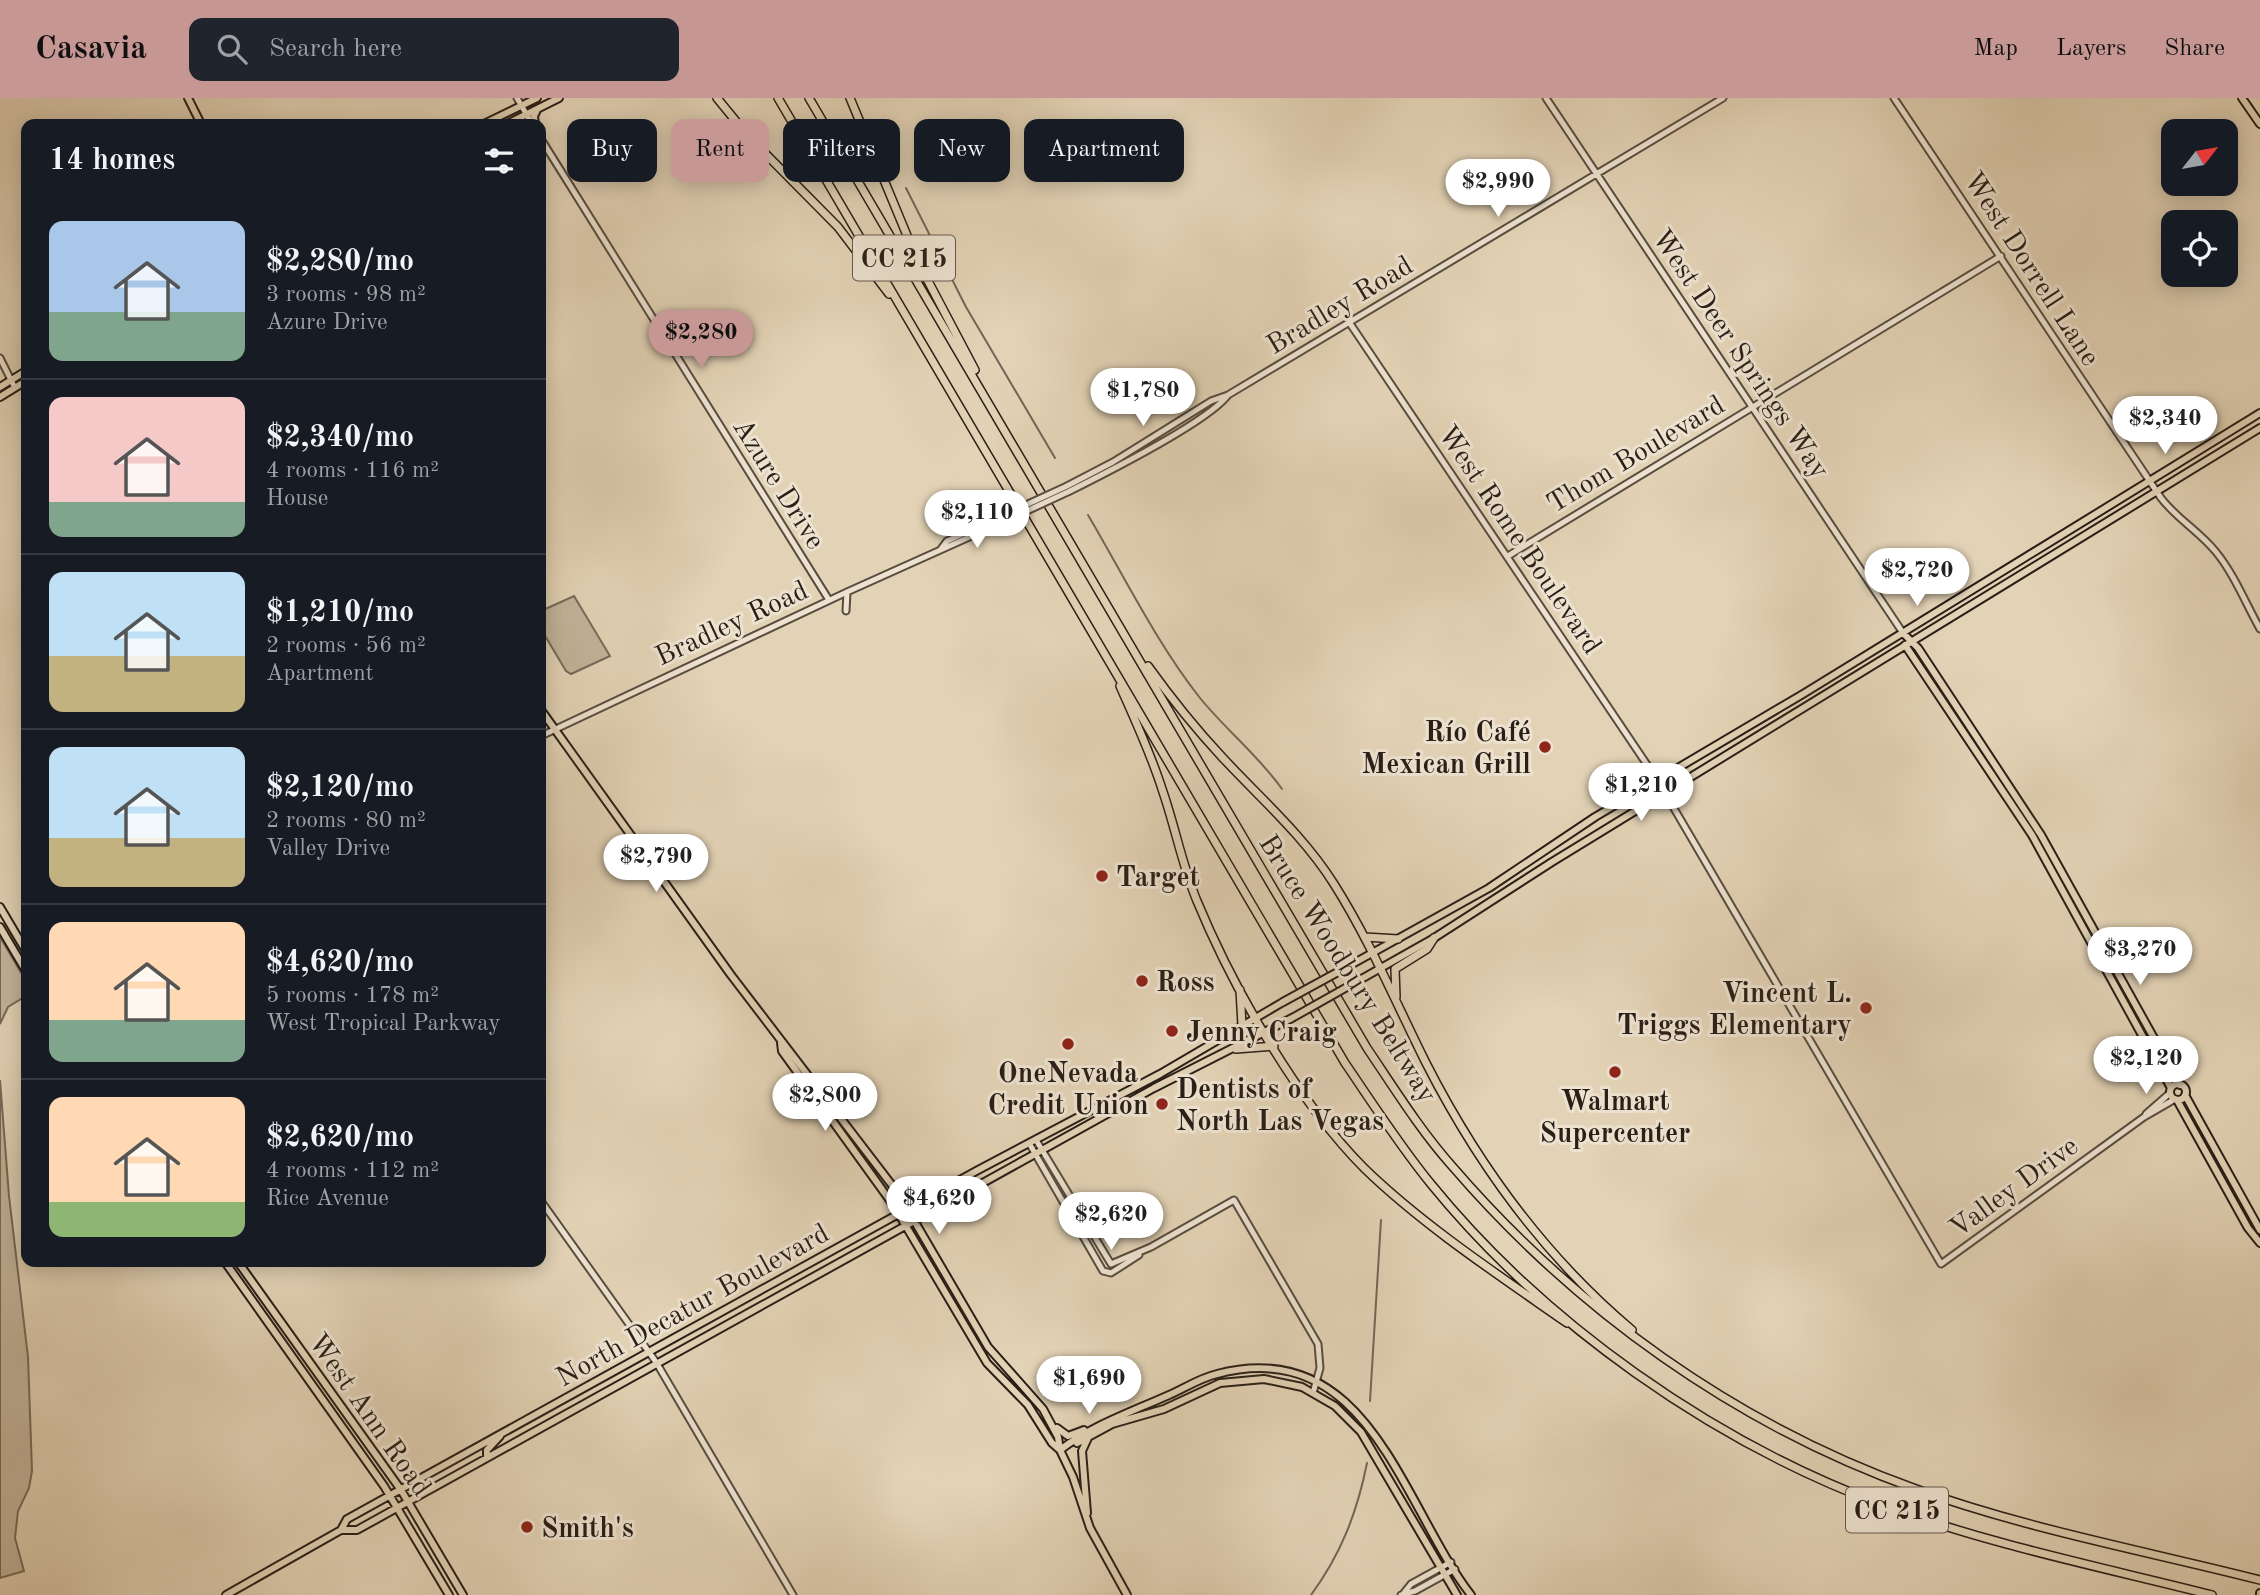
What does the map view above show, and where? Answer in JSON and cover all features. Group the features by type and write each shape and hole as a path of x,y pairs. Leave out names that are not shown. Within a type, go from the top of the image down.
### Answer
{"highway":[{"path":"717,98 741,128 848,239 920,340"},
{"name":"Bruce Woodbury Beltway","path":"778,98 1345,1063 1383,1120 1432,1185 1484,1242 1540,1295 1612,1354 1714,1423 1802,1470 1877,1503 1961,1531 2212,1595"},
{"name":"Bruce Woodbury Beltway","path":"809,98 1367,1048 1443,1155 1551,1270 1604,1315 1678,1369 1833,1455 1916,1489 2022,1520 2260,1580"},
{"path":"850,98 914,253 998,418"},
{"path":"1123,632 1196,728 1311,851 1339,891 1461,1126 1516,1209 1576,1278 1678,1369"},
{"path":"1107,657 1155,769 1196,899 1256,1016 1329,1129 1384,1185 1612,1354"},
{"path":"1363,935 1371,939 1398,939"},
{"path":"1396,1001 1395,970 1427,949 1434,938"},
{"path":"1240,986 1242,1025"},
{"path":"1236,1049 1274,1046"}],"main road":[{"path":"188,98 198,119"},
{"path":"512,111 515,98"},
{"path":"495,119 537,98"},
{"path":"518,119 559,98"},
{"path":"2242,98 2260,124"},
{"path":"534,119 538,109"},
{"path":"0,387 21,374"},
{"path":"0,397 21,384"},
{"name":"North Decatur Boulevard","path":"341,1530 347,1519 908,1209 1160,1074 1256,1016 1489,888 1595,817 1903,633 2260,413"},
{"name":"North Decatur Boulevard","path":"226,1595 341,1530 356,1530 1166,1082 1236,1049 1381,969 2260,428"},
{"name":"West Deer Springs Way","path":"1903,633 1913,642 2040,835 2185,1094"},
{"name":"West Deer Springs Way","path":"1903,633 1906,646 2032,835 2173,1095 2260,1243"},
{"path":"546,718 781,1042 790,1048 908,1209 988,1347 1060,1432 1068,1436 1119,1412 1134,1408"},
{"path":"1665,793 1668,783 1687,764"},
{"path":"1630,814 1659,788 1658,781"},
{"path":"1595,817 1602,831"},
{"path":"1587,824 1593,837"},
{"path":"0,907 21,943"},
{"path":"0,928 21,963"},
{"path":"781,1042 782,1051 899,1214 987,1363 1028,1405 1052,1443 1060,1450"},
{"path":"2173,1095 2180,1085"},
{"path":"808,1087 829,1101"},
{"path":"2173,1095 2185,1094 2260,1230"},
{"name":"West Ann Road","path":"229,1267 390,1496 449,1594"},
{"name":"West Ann Road","path":"242,1267 401,1490 463,1595"},
{"path":"1060,1450 1134,1408 1204,1378 1233,1370 1279,1370 1317,1382 1342,1398 1368,1424 1471,1595"},
{"path":"1060,1450 1112,1424 1157,1412 1208,1387 1235,1380 1264,1379 1313,1393 1335,1406 1361,1432 1457,1595"},
{"path":"1043,1409 1058,1437 1060,1450 1073,1477 1090,1528 1127,1595"},
{"path":"520,1423 527,1434"},
{"path":"487,1457 487,1450 504,1432"},
{"path":"1088,1437 1082,1447 1082,1462 1090,1528"}],"street":[{"path":"515,98 530,119"},
{"name":"West Deer Springs Way","path":"1546,98 1903,633"},
{"name":"Bradley Road","path":"546,733 941,549 947,541 1004,519 1068,489 1211,401 1228,395 1723,98"},
{"name":"West Dorrell Lane","path":"1894,98 2156,491 2177,518 2217,554 2260,629"},
{"name":"Azure Drive","path":"546,147 829,600"},
{"name":"Thom Boulevard","path":"1508,556 2001,256"},
{"name":"West Rome Boulevard","path":"1349,322 1658,781"},
{"path":"0,358 15,388"},
{"path":"846,611 847,592"},
{"name":"Valley Drive","path":"1665,793 1941,1264 2173,1095"},
{"path":"1032,1142 1068,1203 1100,1267 1111,1273 1150,1247"},
{"path":"1068,1203 1109,1263 1114,1264 1234,1200 1315,1339 1321,1363 1313,1393"},
{"path":"546,1208 656,1362 793,1595"},
{"path":"1089,1232 1100,1267"},
{"path":"1402,1595 1415,1591 1442,1572 1451,1562"},
{"path":"1442,1572 1455,1569"}],"shaded area":[{"path":"574,596 610,656 571,674 566,671 546,637 546,609"},
{"path":"0,937 21,973 21,999 8,1007 0,1024"},
{"path":"0,1080 9,1196 28,1357 32,1471 29,1488 18,1511 15,1538 24,1571 0,1578"}],"waterway":[{"path":"906,188 966,307 1055,458"},
{"path":"1088,515 1184,677 1210,710 1263,765 1282,789"},
{"path":"1370,1401 1381,1220"},
{"path":"1311,1595 1331,1564 1346,1532 1367,1463"}],"place":[{"name":"Río Café Mexican Grill","path":"1545,747"},
{"name":"Target","path":"1102,876"},
{"name":"Ross","path":"1142,981"},
{"name":"Vincent L. Triggs Elementary","path":"1866,1008"},
{"name":"Jenny Craig","path":"1172,1031"},
{"name":"OneNevada Credit Union","path":"1068,1044"},
{"name":"Walmart Supercenter","path":"1615,1072"},
{"name":"Dentists of North Las Vegas","path":"1162,1104"},
{"name":"Smith's","path":"527,1527"}]}
